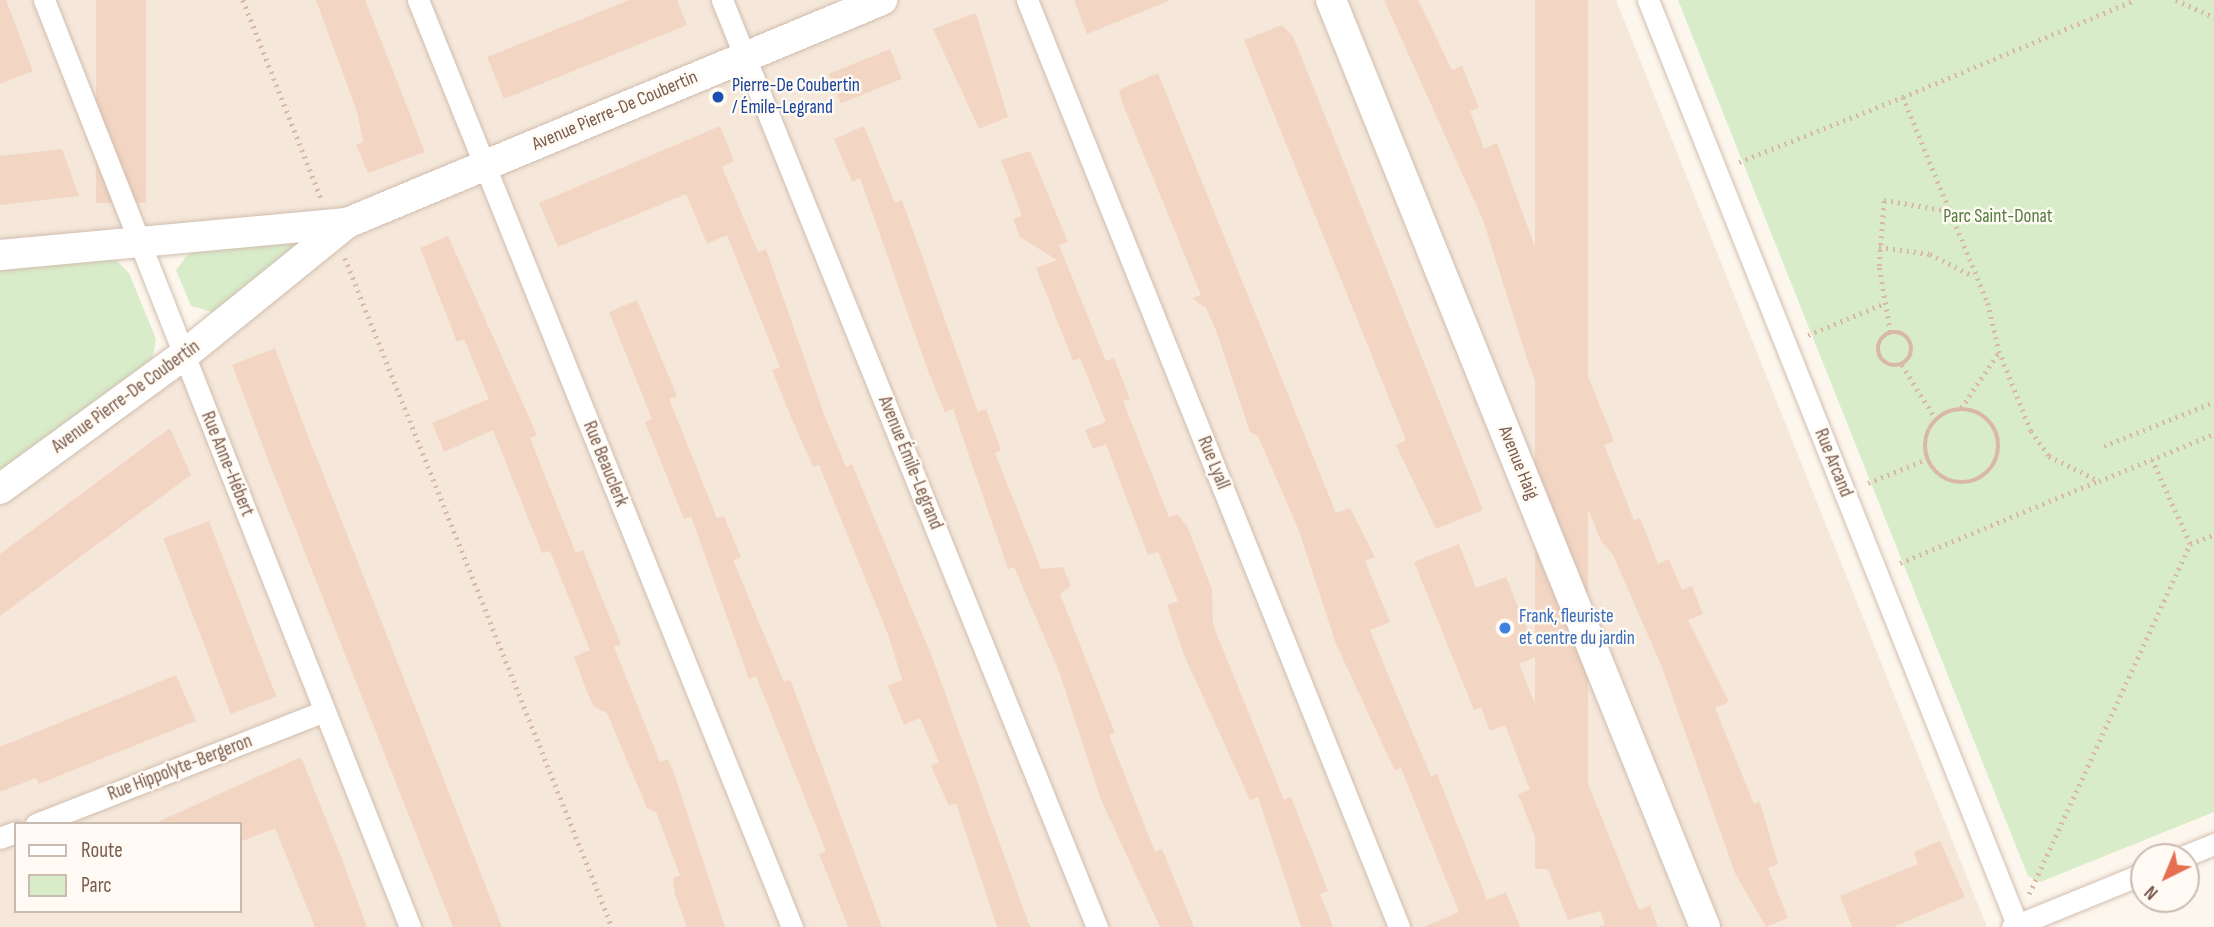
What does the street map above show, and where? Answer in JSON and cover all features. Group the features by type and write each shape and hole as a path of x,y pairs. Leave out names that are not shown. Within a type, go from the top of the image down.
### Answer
{"street":[{"name":"Rue Anne-Hébert","path":"44,0 410,927"},
{"name":"Rue Beauclerk","path":"418,0 792,927"},
{"name":"Avenue Émile-Legrand","path":"722,0 1097,927"},
{"name":"Avenue Pierre-De Coubertin","path":"0,255 335,214 485,166 882,0"},
{"name":"Rue Lyall","path":"1027,0 1399,927"},
{"name":"Avenue Haig","path":"1331,0 1705,927"},
{"name":"Rue Arcand","path":"1648,0 2016,926"},
{"name":"Avenue Pierre-De Coubertin","path":"0,489 184,355 335,214"},
{"name":"Rue Hippolyte-Bergeron","path":"41,822 325,711"},
{"path":"2016,926 2130,879"}],"path":[{"path":"243,0 335,214"},
{"path":"1739,162 2135,0"},
{"path":"2176,0 2214,17"},
{"path":"1903,97 1975,276 1999,351 2038,443 2063,467 2099,481"},
{"path":"1890,332 1883,304 1879,247 1884,200 1949,211"},
{"path":"1879,247 1930,254 1975,276"},
{"path":"343,254 612,927"},
{"path":"1808,335 1883,304"},
{"path":"1890,332 1902,332 1912,345 1902,365 1886,363 1878,355 1880,338 1890,332"},
{"path":"1961,408 1984,415 1999,436 1990,471 1955,483 1927,459 1926,436 1936,419 1961,408 1999,351"},
{"path":"1902,365 1936,419"},
{"path":"2104,446 2214,402"},
{"path":"1900,563 2214,435"},
{"path":"1868,483 1927,459"},
{"path":"2152,460 2190,544"},
{"path":"2029,894 2190,544 2214,535"}],"shaded area":[{"path":"0,0 1616,0 1987,927 0,927 0,489 346,223 0,255"}],"green space":[{"name":"Parc Saint-Donat","path":"1678,0 2214,0 2214,812 2137,843 2130,843 2130,846 2040,882 2028,876"},
{"path":"312,235 216,313 191,306 176,270 192,249"},
{"path":"113,257 129,273 156,339 152,360 0,473 0,270"}],"building":[{"path":"0,0 6,0 33,71 0,84"},
{"path":"96,0 146,0 146,203 96,203"},
{"path":"316,0 365,0 425,152 368,173 356,145 363,142 357,112"},
{"path":"629,0 677,0 687,25 504,99 487,57"},
{"path":"1074,0 1169,0 1169,1 1087,34"},
{"path":"1384,0 1418,0 1452,70 1462,66 1479,108 1470,111 1484,149 1497,143 1545,274 1536,278 1551,316 1556,314 1572,351 1577,349 1614,441 1604,445 1634,520 1640,518 1658,564 1669,559 1682,590 1692,586 1703,614 1688,620 1729,702 1715,708 1754,804 1760,802 1778,864 1768,868 1788,918 1766,927 1735,873 1662,667 1613,555 1601,541 1529,365 1483,220"},
{"path":"1535,0 1588,0 1588,869 1535,869"},
{"path":"976,13 1008,117 979,129 933,29"},
{"path":"1282,25 1293,36 1483,510 1436,529 1396,445 1406,440 1244,40"},
{"path":"890,49 902,79 841,103 829,74"},
{"path":"1158,73 1336,513 1350,508 1375,557 1365,561 1390,622 1370,630 1394,689 1431,776 1437,774 1487,900 1506,892 1520,927 1423,927 1459,912 1401,768 1395,771 1336,644 1299,531 1258,436 1250,432 1217,333 1206,308 1192,298 1201,295 1122,102 1119,90"},
{"path":"720,126 734,161 722,167 758,252 766,249 824,414 846,467 852,464 932,657 1030,927 997,927 956,803 949,806 931,766 939,762 920,718 904,725 888,686 902,680 889,637 819,465 813,467 772,370 780,367 727,235 707,244 686,194 558,247 539,203"},
{"path":"864,126 895,203 902,200 978,412 986,409 1001,450 995,453 1041,569 1063,567 1071,586 1060,594 1115,733 1109,735 1155,852 1162,849 1194,927 1160,927 1101,800 1059,671 1014,567 1008,569 953,409 945,412 928,371 860,178 852,182 834,139"},
{"path":"62,149 79,196 0,205 0,156"},
{"path":"1030,151 1068,242 1059,245 1106,361 1114,358 1130,399 1123,401 1169,517 1177,514 1187,526 1212,589 1213,625 1284,800 1291,797 1328,891 1320,894 1333,927 1301,927 1258,797 1250,800 1185,657 1167,605 1178,601 1158,552 1148,555 1106,444 1093,449 1085,430 1106,422 1080,358 1073,361 1036,268 1057,260 1020,237 1013,219 1022,216 1001,160"},
{"path":"448,236 537,435 530,438 576,553 583,550 621,644 614,647 660,762 668,759 674,773 725,927 687,927 675,895 673,878 680,875 656,812 647,808 607,713 593,706 574,657 590,650 550,551 542,553 493,430 444,452 432,423 489,399 464,339 457,342 420,248"},
{"path":"637,300 677,396 669,399 717,518 724,516 741,557 733,560 784,682 790,679 882,927 848,927 819,854 826,851 756,676 749,679 691,516 684,519 645,422 652,419 609,312"},
{"path":"275,348 502,927 453,927 269,462 232,365"},
{"path":"170,428 191,475 0,616 0,554"},
{"path":"209,521 276,697 231,714 163,539"},
{"path":"1459,544 1476,588 1506,577 1538,656 1519,664 1550,741 1568,734 1639,910 1650,905 1658,927 1599,927 1605,924 1600,911 1568,920 1518,794 1530,790 1505,725 1490,731 1481,707 1474,710 1414,562"},
{"path":"176,675 196,721 39,784 36,778 0,792 0,747"},
{"path":"301,757 367,927 315,927 275,828 242,841 242,822 157,822"},
{"path":"1940,841 1965,897 1893,927 1852,927 1840,896 1918,864 1914,852"}],"place":[{"name":"Pierre-De Coubertin / Émile-Legrand","path":"718,97"},
{"name":"Frank, fleuriste et centre du jardin","path":"1505,628"}]}
